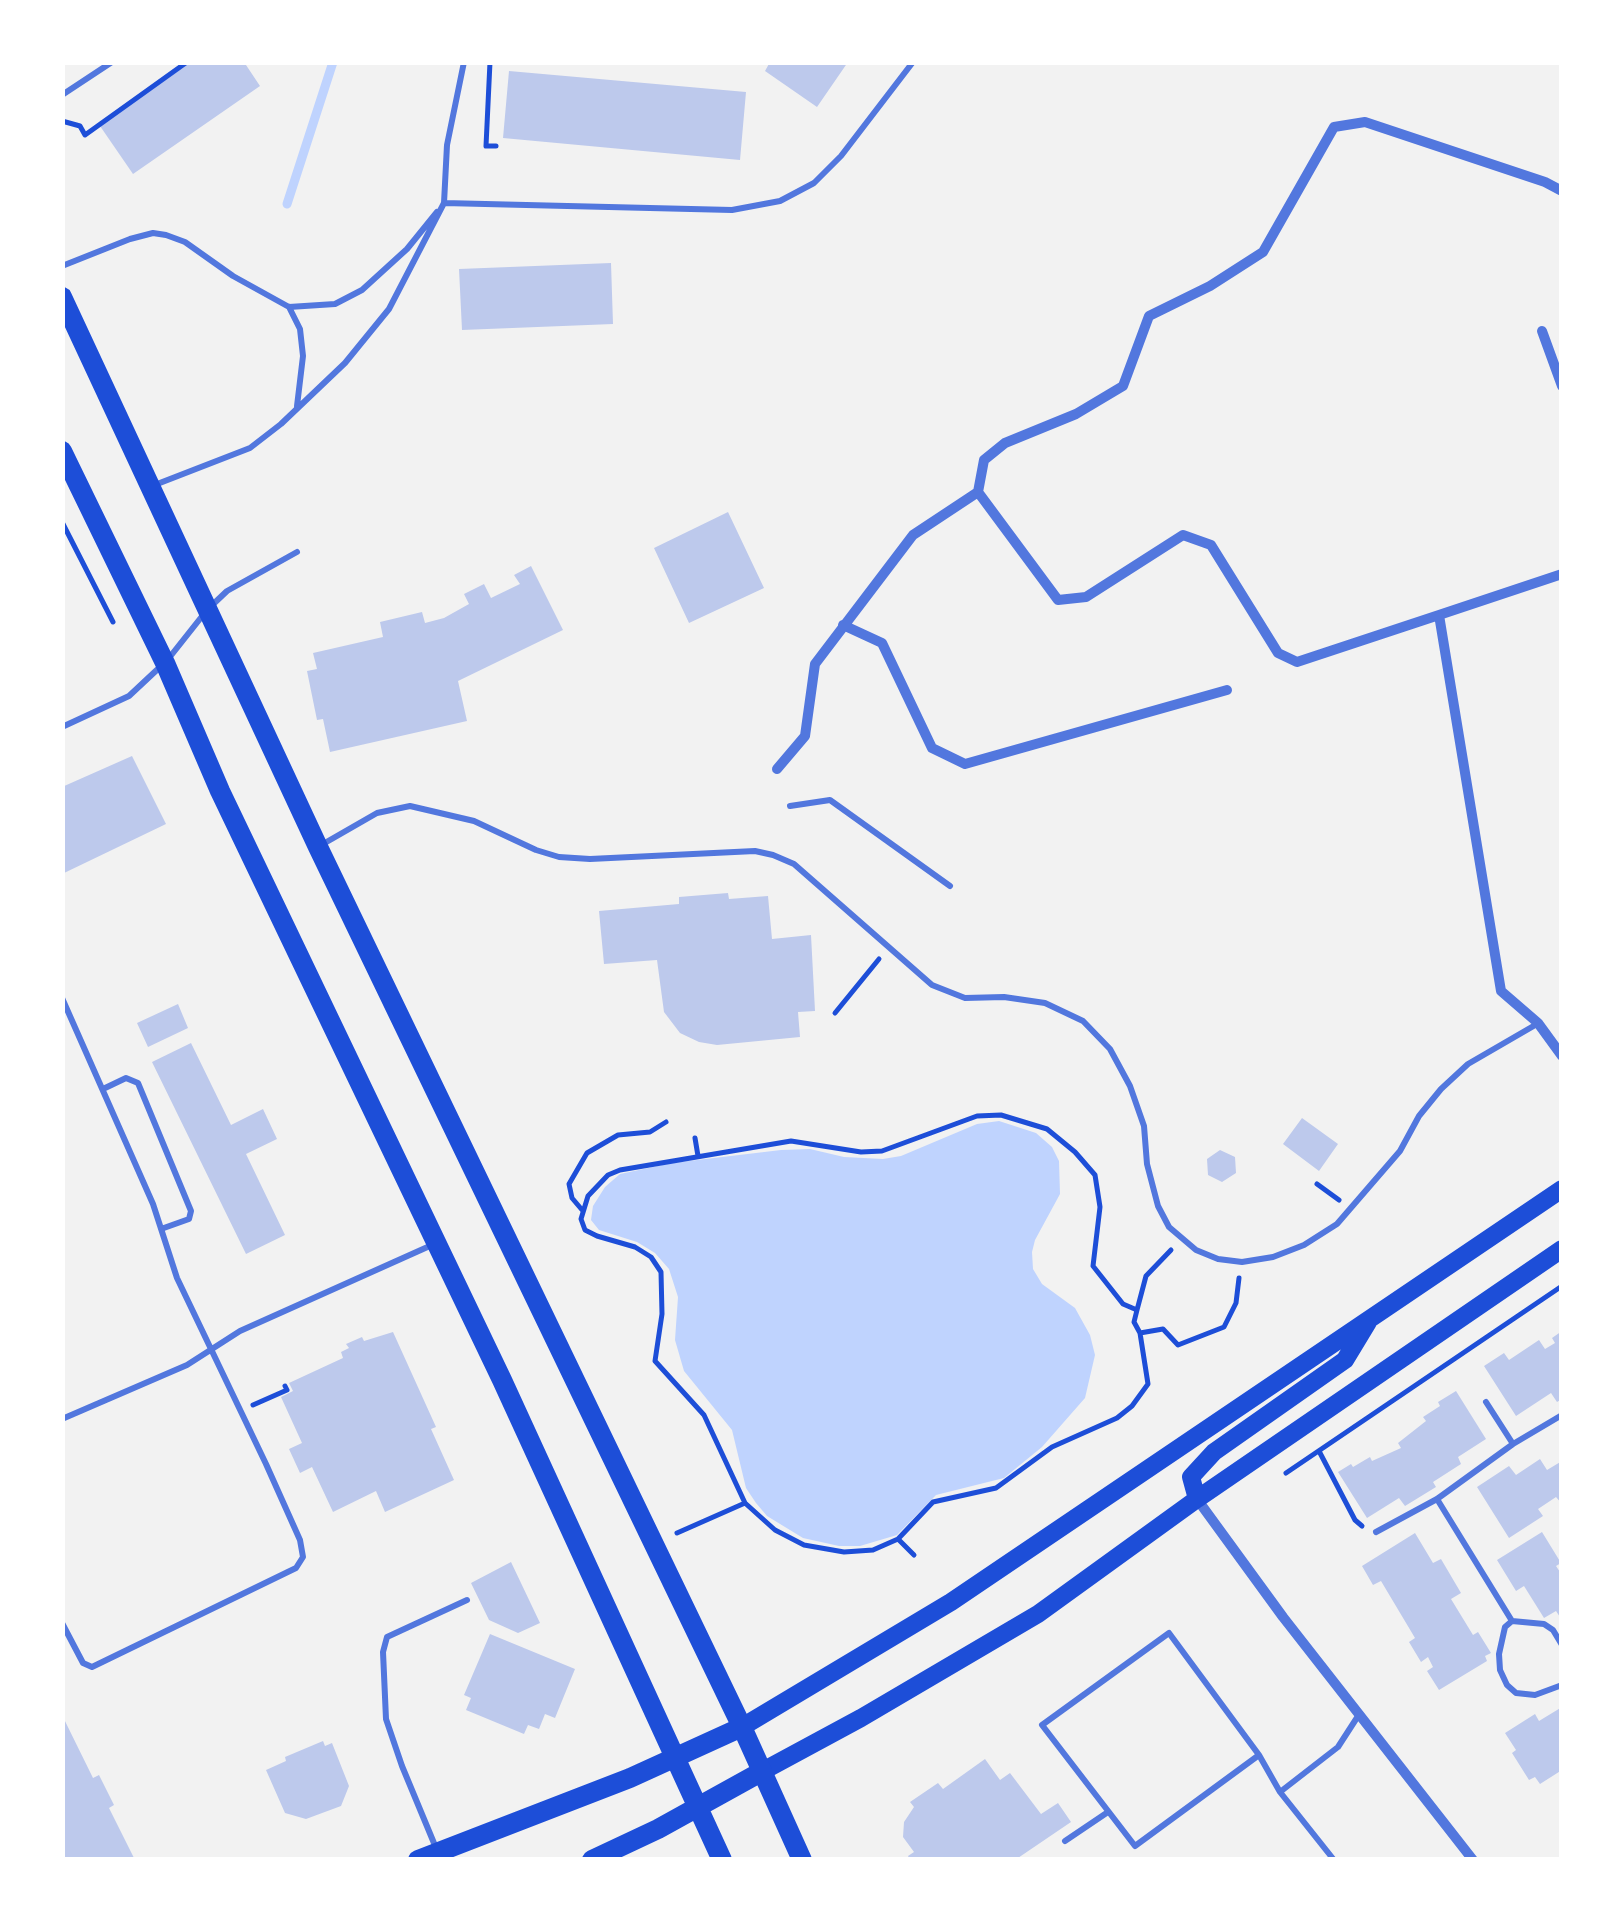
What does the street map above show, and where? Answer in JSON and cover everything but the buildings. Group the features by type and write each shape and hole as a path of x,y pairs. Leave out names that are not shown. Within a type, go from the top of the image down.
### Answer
{"main road":[{"path":"62,297 318,847 742,1727 802,1860"},
{"path":"62,451 165,662 220,791 722,1860"},
{"path":"428,1856 676,1758 742,1727 951,1602 1562,1189"},
{"path":"592,1860 862,1718 1038,1614 1196,1499 1562,1249"},
{"path":"1196,1499 1192,1477 1214,1452 1345,1360 1371,1317"}],"street":[{"path":"777,768 804,736 815,664 913,535 978,492 984,460 1005,443 1076,414 1122,386 1149,316 1210,286 1263,252 1334,127 1365,122 1562,191"},
{"path":"1542,331 1562,386"},
{"path":"978,492 1058,600 1086,598 1182,535 1211,545 1278,654 1297,662 1561,573"},
{"path":"1439,615 1501,991 1538,1023 1562,1056"},
{"path":"842,625 882,644 932,748 965,764 1227,690"},
{"path":"1196,1499 1473,1860"}],"lane":[{"path":"62,95 112,62"},
{"path":"151,487 177,480 250,448 345,363 389,309 444,203 447,145 464,62"},
{"path":"444,203 732,210 780,201 814,184 913,62"},
{"path":"62,266 130,239 166,234 289,306 335,304 362,290 406,249 444,203"},
{"path":"289,306 300,328 303,356 297,408"},
{"path":"62,727 129,696 227,592 297,552"},
{"path":"790,806 830,800 950,886"},
{"path":"318,847 377,813 410,806 474,821 536,850 559,856 774,854 809,876 932,985 965,998 1004,997 1045,1003 1083,1021 1110,1049 1130,1086 1144,1126 1147,1164 1158,1206 1169,1227 1182,1240 1218,1259 1242,1262 1273,1257 1304,1245 1337,1224 1400,1152 1419,1116 1440,1089 1468,1064 1538,1023"},
{"path":"62,998 161,1229 177,1278 300,1540 303,1557 296,1568 92,1667 83,1663 62,1623"},
{"path":"103,1090 126,1078 138,1083 184,1192 191,1211 189,1219 161,1229"},
{"path":"62,1418 187,1365 240,1331 435,1243"},
{"path":"1486,1402 1514,1444"},
{"path":"1376,1532 1437,1498 1562,1415"},
{"path":"1437,1498 1512,1621"},
{"path":"428,1856 386,1719 383,1652 388,1637 467,1600"},
{"path":"1512,1621 1544,1624 1562,1645"},
{"path":"1512,1621 1506,1627 1498,1654 1506,1686 1524,1696 1550,1692 1562,1684"},
{"path":"1259,1755 1135,1846 1042,1725 1169,1633 1259,1755 1280,1792 1334,1860"},
{"path":"1280,1792 1338,1746 1360,1713"},
{"path":"1065,1841 1108,1812"}],"path":[{"path":"62,121 80,126 85,134 188,62"},
{"path":"490,62 486,146 496,146"},
{"path":"62,522 113,622"},
{"path":"834,1012 887,948"},
{"path":"1136,1310 1123,1304 1093,1266 1100,1207 1095,1175 1047,1129 1002,1115 978,1116 882,1151 861,1152 791,1141 644,1164 608,1176 588,1196 581,1219 585,1230 635,1247 651,1257 661,1272 662,1314 656,1361 704,1416 745,1503 775,1530 804,1544 844,1552 873,1550 898,1539 934,1502 996,1488 1052,1447 1116,1418 1132,1406 1148,1384 1140,1333 1134,1322 1146,1276 1182,1240"},
{"path":"583,1211 572,1198 570,1184 587,1152 618,1135 650,1132 666,1122"},
{"path":"695,1138 698,1156"},
{"path":"1318,1184 1350,1210"},
{"path":"1140,1333 1163,1329 1178,1344 1224,1326 1236,1303 1242,1262"},
{"path":"1286,1473 1562,1286"},
{"path":"241,1410 287,1390 285,1386"},
{"path":"1319,1451 1355,1520 1368,1531 1376,1532"},
{"path":"677,1533 745,1503"},
{"path":"898,1539 914,1555"}],"water":[{"path":"999,1121 1036,1133 1052,1147 1059,1161 1060,1194 1035,1240 1033,1269 1042,1284 1075,1308 1090,1335 1095,1355 1085,1398 1042,1447 1004,1478 936,1495 897,1535 860,1546 803,1538 767,1516 756,1503 746,1488 732,1430 684,1371 675,1340 678,1297 669,1269 655,1253 637,1242 599,1230 591,1220 593,1206 605,1187 620,1174 672,1163 810,1149 844,1157 883,1159 901,1156 977,1124"}],"waterway":[{"path":"287,204 333,62"}]}
